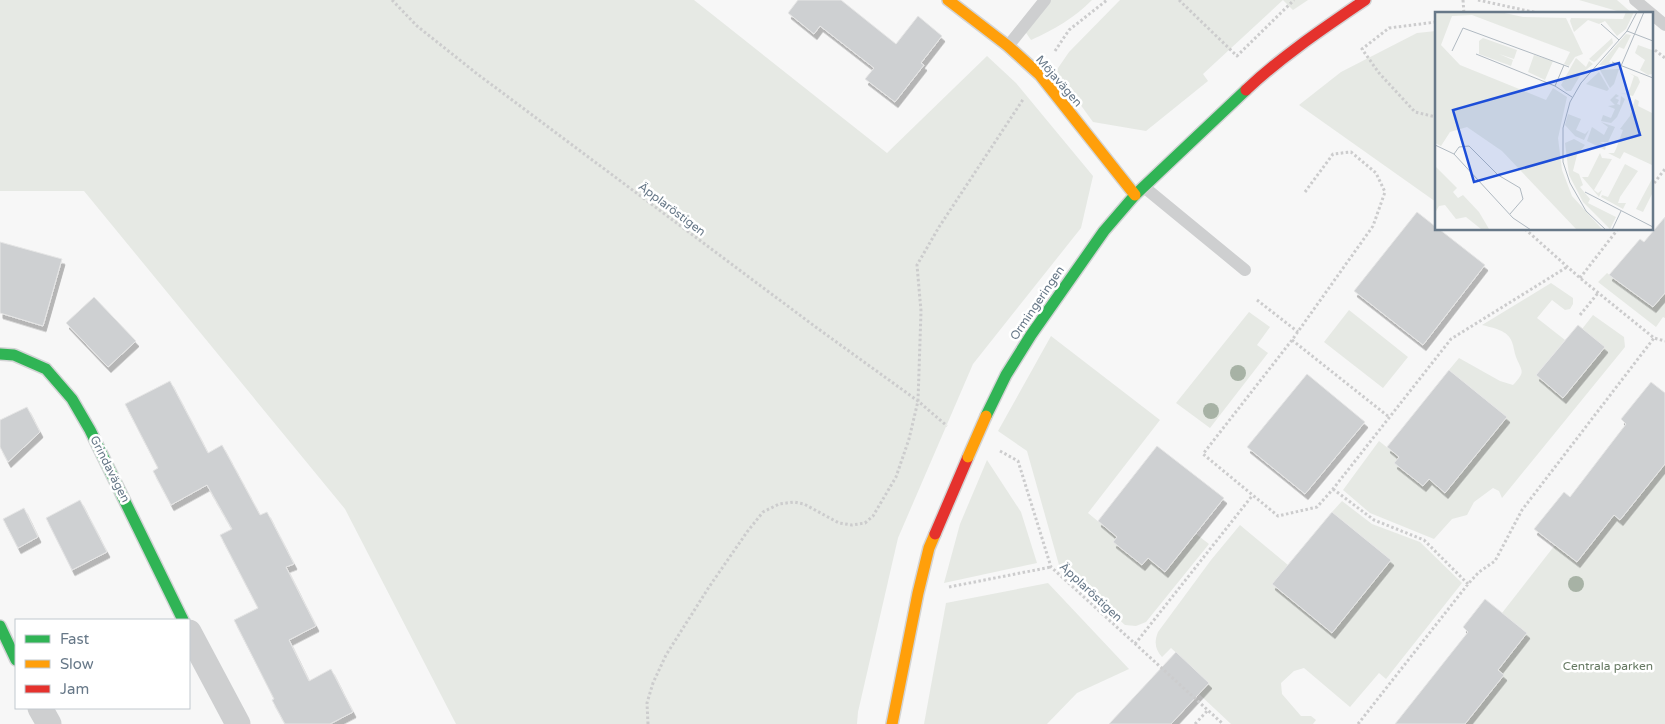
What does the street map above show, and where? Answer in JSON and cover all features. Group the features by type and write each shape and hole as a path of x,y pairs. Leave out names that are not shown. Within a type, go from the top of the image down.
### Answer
{"street":[{"name":"Möjavägen","path":"948,0 1008,46 1040,75 1139,191"},
{"name":"Ormingeringen","path":"892,724 918,593 929,548 1006,374 1031,335 1104,231 1139,191 1256,80 1321,30 1365,0"},
{"name":"Grindavägen","path":"0,354 14,355 46,369 72,399 90,430 183,619"},
{"path":"0,626 15,658"},
{"path":"190,634 238,724"},
{"path":"41,709 49,724"}],"lane":[{"path":"1008,46 1045,0"},
{"path":"1635,0 1649,12"},
{"path":"1652,14 1665,25"},
{"path":"1139,191 1245,270"}],"path":[{"name":"Äpplaröstigen","path":"392,0 417,26 476,73 918,402 947,426"},
{"path":"648,724 647,704 653,683 666,655 709,587 763,512 779,504 794,502 804,504 839,523 852,525 865,523 873,516 896,477 909,439 918,402 921,311 917,265 939,227 1070,30 1107,0"},
{"path":"1179,0 1237,56 1294,0"},
{"path":"1478,0 1533,12"},
{"path":"1435,22 1389,28 1362,49 1379,73 1415,112 1435,117"},
{"path":"1652,48 1665,58"},
{"path":"1305,192 1333,154 1351,152 1376,173 1385,192 1373,226 1298,332 1203,454 1278,516 1317,507 1334,490 1451,339 1567,267"},
{"path":"1652,186 1665,169"},
{"path":"1526,230 1580,278 1654,338 1665,341"},
{"path":"1580,278 1617,230"},
{"path":"1580,315 1598,293"},
{"path":"1257,300 1298,332"},
{"path":"1358,724 1468,584 1479,572 1495,561 1522,510 1654,338"},
{"path":"1292,340 1389,417"},
{"name":"Äpplaröstigen","path":"998,451 1018,462 1051,567 1223,724"},
{"path":"1334,490 1374,520 1424,540 1468,584"},
{"path":"1134,644 1252,496"},
{"path":"918,593 1051,567"},
{"path":"1195,724 1208,710"}],"green space":[{"path":"0,0 694,0 887,153 987,56 1016,83 1093,176 1081,228 973,364 898,538 858,712 857,724 456,724 345,509 84,191 0,191"},
{"path":"1044,0 1092,0 1063,23 1031,40 1022,27"},
{"path":"1120,0 1283,0 1203,74 1208,81 1146,131 1093,122 1056,71 1069,52"},
{"path":"1283,0 1308,0 1293,10"},
{"path":"1579,0 1617,0 1631,12 1621,12"},
{"path":"1435,31 1435,201 1299,105 1341,72 1417,33"},
{"path":"1607,273 1653,307 1665,293 1665,318 1663,317 1656,327 1598,282"},
{"path":"1551,283 1573,298 1573,304 1570,309 1565,310 1552,300 1537,318 1565,340 1536,375 1563,397 1582,329 1593,315 1624,337 1625,347 1502,498 1499,491 1493,488 1474,502 1467,515 1452,519 1434,539 1370,513 1343,490 1379,441 1399,457 1395,463 1423,486 1429,479 1446,492 1507,417 1449,370 1459,358 1500,381 1513,385 1520,377 1522,371 1510,338 1500,330 1482,325"},
{"path":"1349,310 1408,357 1383,388 1324,342"},
{"path":"1249,312 1270,327 1257,345 1268,353 1210,428 1176,403"},
{"path":"1051,336 1160,420 1088,513 1117,537 1142,565 1148,558 1165,572 1196,534 1209,544 1146,622 1136,626 1125,625 1059,565 1027,451 998,431"},
{"name":"Centrala parken","path":"1665,453 1665,724 1465,724 1504,675 1491,665 1504,662 1527,633 1502,613 1555,545 1577,561 1606,526 1607,509 1621,520 1662,467"},
{"path":"987,460 1021,512 1037,563 944,583 960,524"},
{"path":"1342,501 1372,524 1420,542 1462,583 1386,679 1379,673 1350,707 1304,668 1294,671 1281,683 1282,694 1301,716 1311,716 1316,720 1313,724 1231,724 1199,694 1209,683 1171,648 1162,657 1156,645 1158,632 1211,560 1240,525 1288,565 1273,585 1332,632 1391,560 1332,512"},
{"path":"1048,583 1129,669 1077,693 1047,724 924,724 946,603"}],"building":[{"path":"798,0 841,0 896,44 918,16 942,36 921,63 924,65 895,102 865,79 874,68 820,26 814,34 788,13"},
{"path":"1417,212 1435,226 1435,230 1440,230 1485,265 1423,345 1354,291"},
{"path":"1665,217 1665,293 1653,307 1609,275 1640,239 1644,242"},
{"path":"0,242 62,259 43,326 0,313"},
{"path":"94,297 136,341 108,367 66,323"},
{"path":"1578,325 1605,347 1563,398 1536,375"},
{"path":"1449,370 1507,417 1445,493 1429,479 1423,486 1394,463 1399,457 1387,447"},
{"path":"1307,374 1365,422 1305,494 1247,447"},
{"path":"170,381 208,453 222,445 260,515 267,512 294,564 286,567 316,626 289,640 309,681 331,669 353,712 330,724 285,724 234,620 258,608 220,535 232,529 207,485 171,505 153,471 158,468 125,404"},
{"path":"1651,382 1665,393 1665,464 1620,520 1614,515 1577,562 1534,529 1564,492 1570,497 1626,424 1621,419"},
{"path":"27,407 40,432 8,462 0,447 0,420"},
{"path":"1157,446 1224,498 1165,572 1148,558 1142,565 1113,542 1117,537 1098,521"},
{"path":"80,500 107,552 72,570 46,518"},
{"path":"24,508 38,537 18,548 3,519"},
{"path":"1332,512 1391,560 1332,633 1272,584"},
{"path":"1485,599 1527,633 1498,670 1504,675 1465,724 1395,724 1468,632 1463,627"},
{"path":"1176,652 1209,683 1171,724 1109,724"}],"traffic: fast":[{"path":"986,416 1006,375 1031,335 1104,231 1135,195 1246,90"},
{"path":"0,354 14,355 46,369 72,399 90,430 183,619"},
{"path":"0,626 15,658"}],"traffic: slow":[{"path":"948,0 1008,46 1040,75 1135,195"},
{"path":"968,457 986,416"},
{"path":"892,724 918,593 929,548 935,534"}],"traffic: jam":[{"path":"1246,90 1289,54 1365,0"},
{"path":"935,534 968,457"}]}
